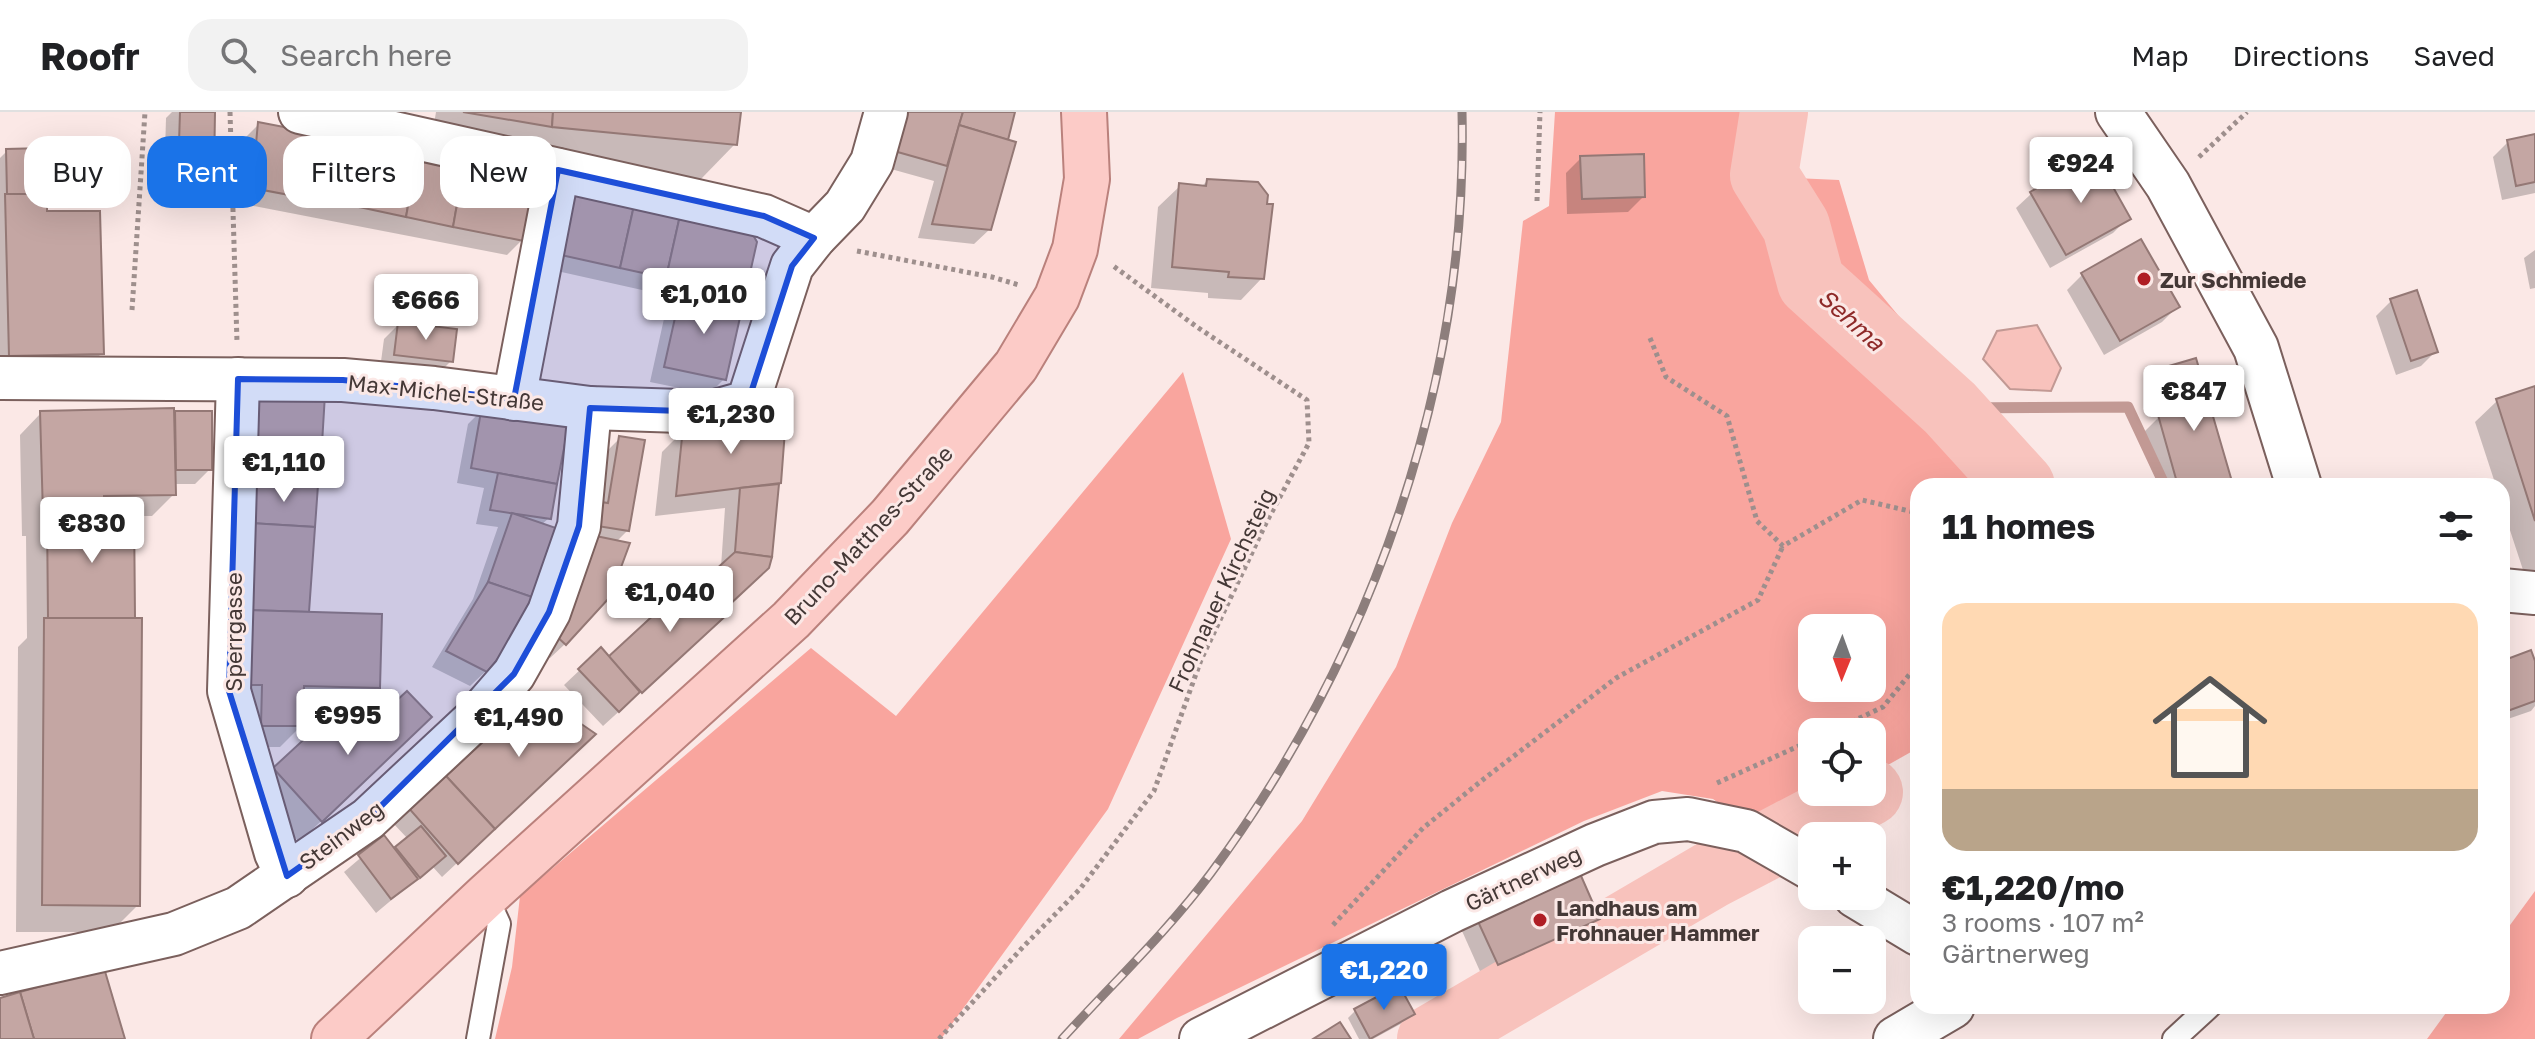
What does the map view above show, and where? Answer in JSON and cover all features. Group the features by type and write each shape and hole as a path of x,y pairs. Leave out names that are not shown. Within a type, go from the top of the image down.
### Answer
{"main road":[{"name":"Bruno-Matthes-Straße","path":"334,1039 486,896 791,620 890,517 1016,366 1057,297 1075,249 1087,179 1084,112"},
{"path":"2118,112 2168,185 2256,348 2297,478"},
{"path":"1896,1039 1938,1014"}],"street":[{"path":"321,115 764,216 803,252 845,206 872,162 886,112"},
{"path":"514,399 558,170"},
{"name":"Max-Michel-Straße","path":"0,378 343,380 590,408 712,412 748,402 803,252"},
{"name":"Sperrgasse","path":"238,379 229,691 276,853 287,876"},
{"name":"Steinweg","path":"0,973 174,934 238,908 368,819 474,720 514,674 549,612 579,526 590,408"},
{"path":"2510,591 2535,593"},
{"name":"Gärtnerweg","path":"1201,1039 1452,911 1595,845 1654,822 1688,819 1746,831 1798,861"},
{"path":"1878,910 1910,929"}],"lane":[{"path":"478,1039 499,924 486,896"},
{"path":"2174,1039 2201,1014"}],"path":[{"path":"132,310 145,112"},
{"path":"230,112 238,379"},
{"path":"1537,201 1540,112"},
{"path":"2168,185 2247,112"},
{"path":"803,252 835,246 992,277"},
{"name":"Frohnauer Kirchsteig","path":"939,1039 1080,889 1154,791 1201,660 1267,521 1309,443 1307,400 1197,327 1110,263 1075,249"},
{"path":"1650,338 1666,377 1727,416 1757,521 1783,546"},
{"path":"1331,926 1423,828 1485,778 1616,678 1758,600 1783,546 1862,500 1910,511"},
{"path":"1860,718 1883,707 1910,674"},
{"path":"1688,819 1703,789 1798,746"}],"highlighted area":[{"path":"558,170 764,216 814,238 792,266 748,402 712,412 590,408 579,526 549,612 514,674 368,819 287,876 229,691 238,379 343,380 514,399"}],"shaded area":[{"path":"1555,112 1766,112 1749,119 1747,176 1839,180 1869,280 2036,478 1910,478 1910,753 1886,766 1886,718 1798,718 1798,806 1814,806 1762,834 1713,799 1662,791 1584,821 1138,1039 1119,1039 1302,821 1396,667 1452,523 1501,422 1523,221 1549,206"},
{"path":"2037,325 2061,368 2051,391 2010,389 1983,359 1997,331"},
{"path":"1183,372 1231,539 1108,809 941,1039 495,1039 512,967 520,896 811,648 896,716"},
{"path":"2535,891 2535,1039 2427,1039 2445,1014 2510,1014 2510,925"}],"building":[{"path":"180,112 215,112 215,136 179,136"},
{"path":"463,112 553,112 552,127"},
{"path":"553,112 741,112 737,145 552,127"},
{"path":"897,112 963,112 947,166 887,149"},
{"path":"963,112 1015,112 1008,140 959,125"},
{"path":"258,122 310,132 309,136 283,136 283,194 267,191 267,136 257,136"},
{"path":"959,125 1016,142 991,230 932,224"},
{"path":"2535,134 2535,182 2516,186 2507,140"},
{"path":"6,149 24,149 24,194 7,194"},
{"path":"1644,154 1645,197 1582,199 1580,156"},
{"path":"2095,155 2131,219 2066,255 2030,192"},
{"path":"424,157 440,160 440,208 456,208 453,227 406,217 408,208 424,208"},
{"path":"1207,179 1258,182 1268,195 1267,204 1273,204 1264,279 1228,277 1229,272 1172,267 1179,183 1206,186"},
{"path":"567,186 635,201 620,268 552,253"},
{"path":"5,194 24,194 24,208 100,211 104,354 9,356"},
{"path":"635,201 681,211 666,278 620,268"},
{"path":"364,208 408,208 406,217"},
{"path":"456,208 530,208 524,241 453,227"},
{"path":"681,211 748,226 757,242 743,304 681,291 683,282 666,278"},
{"path":"2141,239 2180,307 2120,341 2081,273"},
{"path":"2417,290 2438,352 2411,361 2390,299"},
{"path":"681,291 743,304 726,380 664,367"},
{"path":"398,322 457,329 453,362 394,355"},
{"path":"2196,358 2231,478 2176,478 2158,415 2182,408 2169,366"},
{"path":"2535,386 2535,521 2496,399"},
{"path":"257,390 325,394 322,444 254,440"},
{"path":"482,406 569,423 557,484 471,468"},
{"path":"174,408 176,495 104,496 104,514 43,515 40,411"},
{"path":"175,411 212,411 212,470 176,470"},
{"path":"786,417 781,483 676,496 683,428"},
{"path":"619,436 645,440 629,531 591,525 595,501 608,503"},
{"path":"254,440 322,444 318,485 253,482"},
{"path":"498,473 557,484 551,519 490,510"},
{"path":"253,482 318,485 315,527 250,523"},
{"path":"779,484 772,557 735,552 740,488"},
{"path":"104,507 134,507 135,618 48,618 47,515 104,514"},
{"path":"512,513 556,528 532,597 488,582"},
{"path":"250,523 315,527 309,612 246,610"},
{"path":"591,535 630,543 610,597 566,645 553,633"},
{"path":"735,552 772,557 769,568 727,607 703,581"},
{"path":"697,575 731,611 642,693 608,657"},
{"path":"488,582 532,597 510,644 487,672 446,651"},
{"path":"246,610 382,614 380,688 304,686 303,726 261,726 262,685 244,685"},
{"path":"44,618 142,618 140,906 42,905"},
{"path":"601,647 640,692 619,712 578,669"},
{"path":"2531,650 2535,661 2535,701 2510,710 2510,658"},
{"path":"407,691 432,717 322,822 273,768 313,731 355,739"},
{"path":"536,693 596,734 495,829 446,776"},
{"path":"446,776 495,829 458,864 406,805"},
{"path":"421,826 446,856 420,878 395,847"},
{"path":"384,835 418,879 391,899 358,855"},
{"path":"1578,869 1600,919 1498,965 1475,915"},
{"path":"104,968 125,1039 34,1039 20,992"},
{"path":"1399,985 1415,1014 1370,1039 1354,1009"},
{"path":"20,992 34,1039 0,1039 0,998"},
{"path":"1340,1022 1351,1039 1313,1039"}],"waterway":[{"name":"Sehma","path":"1774,112 1764,175 1796,226 1811,282 1950,408 2014,478"},
{"path":"1950,408 2128,407 2161,478"},
{"name":"Sehma","path":"1431,1039 1711,875 1842,806"}],"railway":[{"path":"1062,1039 1158,937 1211,873 1268,789 1319,701 1363,608 1399,513 1428,415 1448,315 1460,214 1462,112"}],"place":[{"name":"Zur Schmiede","path":"2144,279"},
{"name":"Landhaus am Frohnauer Hammer","path":"1540,920"}]}
